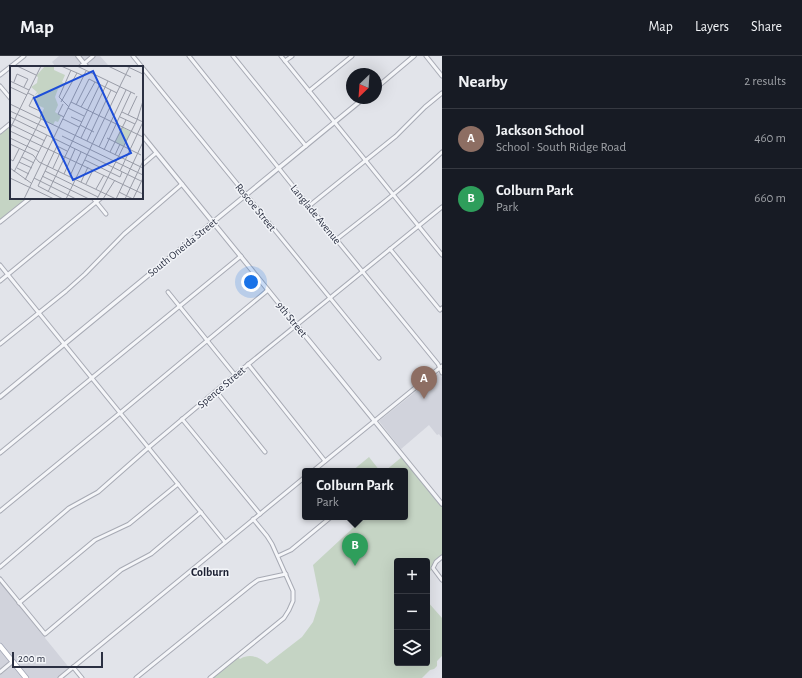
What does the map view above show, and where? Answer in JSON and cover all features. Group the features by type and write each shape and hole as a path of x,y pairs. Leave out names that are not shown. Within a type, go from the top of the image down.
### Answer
{"main road":[{"path":"0,646 26,678"}],"street":[{"path":"12,66 24,56"},
{"path":"78,56 85,65 93,56"},
{"name":"Roscoe Street","path":"133,56 141,66"},
{"name":"Langlade Avenue","path":"189,56 441,367 442,373"},
{"path":"233,56 306,146"},
{"path":"280,56 442,255"},
{"path":"285,61 292,56"},
{"path":"309,91 352,56"},
{"path":"382,83 414,56"},
{"path":"426,56 442,76"},
{"path":"0,76 10,68"},
{"name":"Roscoe Street","path":"143,68 380,358"},
{"path":"0,86 10,98"},
{"path":"309,206 396,136 425,107 442,93"},
{"name":"South Oneida Street","path":"0,397 356,104"},
{"path":"0,132 10,124"},
{"name":"9th Street","path":"143,136 442,504"},
{"path":"337,239 422,171 442,152"},
{"path":"143,164 156,153"},
{"path":"0,344 85,274 124,234 182,184"},
{"path":"0,222 29,199"},
{"path":"94,199 106,214"},
{"path":"0,281 100,199"},
{"name":"Spence Street","path":"0,567 69,508 98,492 248,364 442,207"},
{"path":"390,249 441,309"},
{"path":"0,453 241,256"},
{"path":"0,265 225,542"},
{"path":"0,512 268,290"},
{"path":"168,292 235,375"},
{"path":"248,364 325,461"},
{"path":"317,468 441,367"},
{"path":"216,391 265,452"},
{"path":"182,419 260,514"},
{"path":"60,678 302,479"},
{"path":"19,602 95,540 129,524 178,484"},
{"path":"0,579 45,634 121,570 151,554 201,512"},
{"path":"210,678 284,618 292,601 293,591 278,556 267,536 253,519"},
{"path":"278,556 291,550 327,520"},
{"path":"442,557 436,562 433,568 442,580"},
{"path":"136,678 258,580 286,574"},
{"path":"0,672 12,662"},
{"path":"73,667 82,678"}],"shaded area":[{"path":"59,56 100,56 108,65 55,66 52,62"},
{"path":"439,373 442,377 442,438 439,434 437,435 429,425 401,449 379,421"},
{"path":"0,579 45,634 45,638 71,670 60,678 0,678"}],"green space":[{"path":"10,124 10,199 29,199 0,222 0,132"},
{"path":"403,456 442,504 442,557 430,571 430,558 394,558 394,666 430,666 430,604 442,618 442,656 437,661 437,666 430,670 422,678 213,678 212,677 237,656 240,659 251,656 261,659 267,664 302,637 313,622 320,600 313,565 354,527 348,520 408,520 408,468 389,468"},
{"path":"369,457 378,468 356,468"}],"place":[{"name":"Jackson School","path":"424,399"},
{"name":"Colburn Park","path":"355,566"}],"district":[{"name":"Colburn","path":"210,572"}]}
